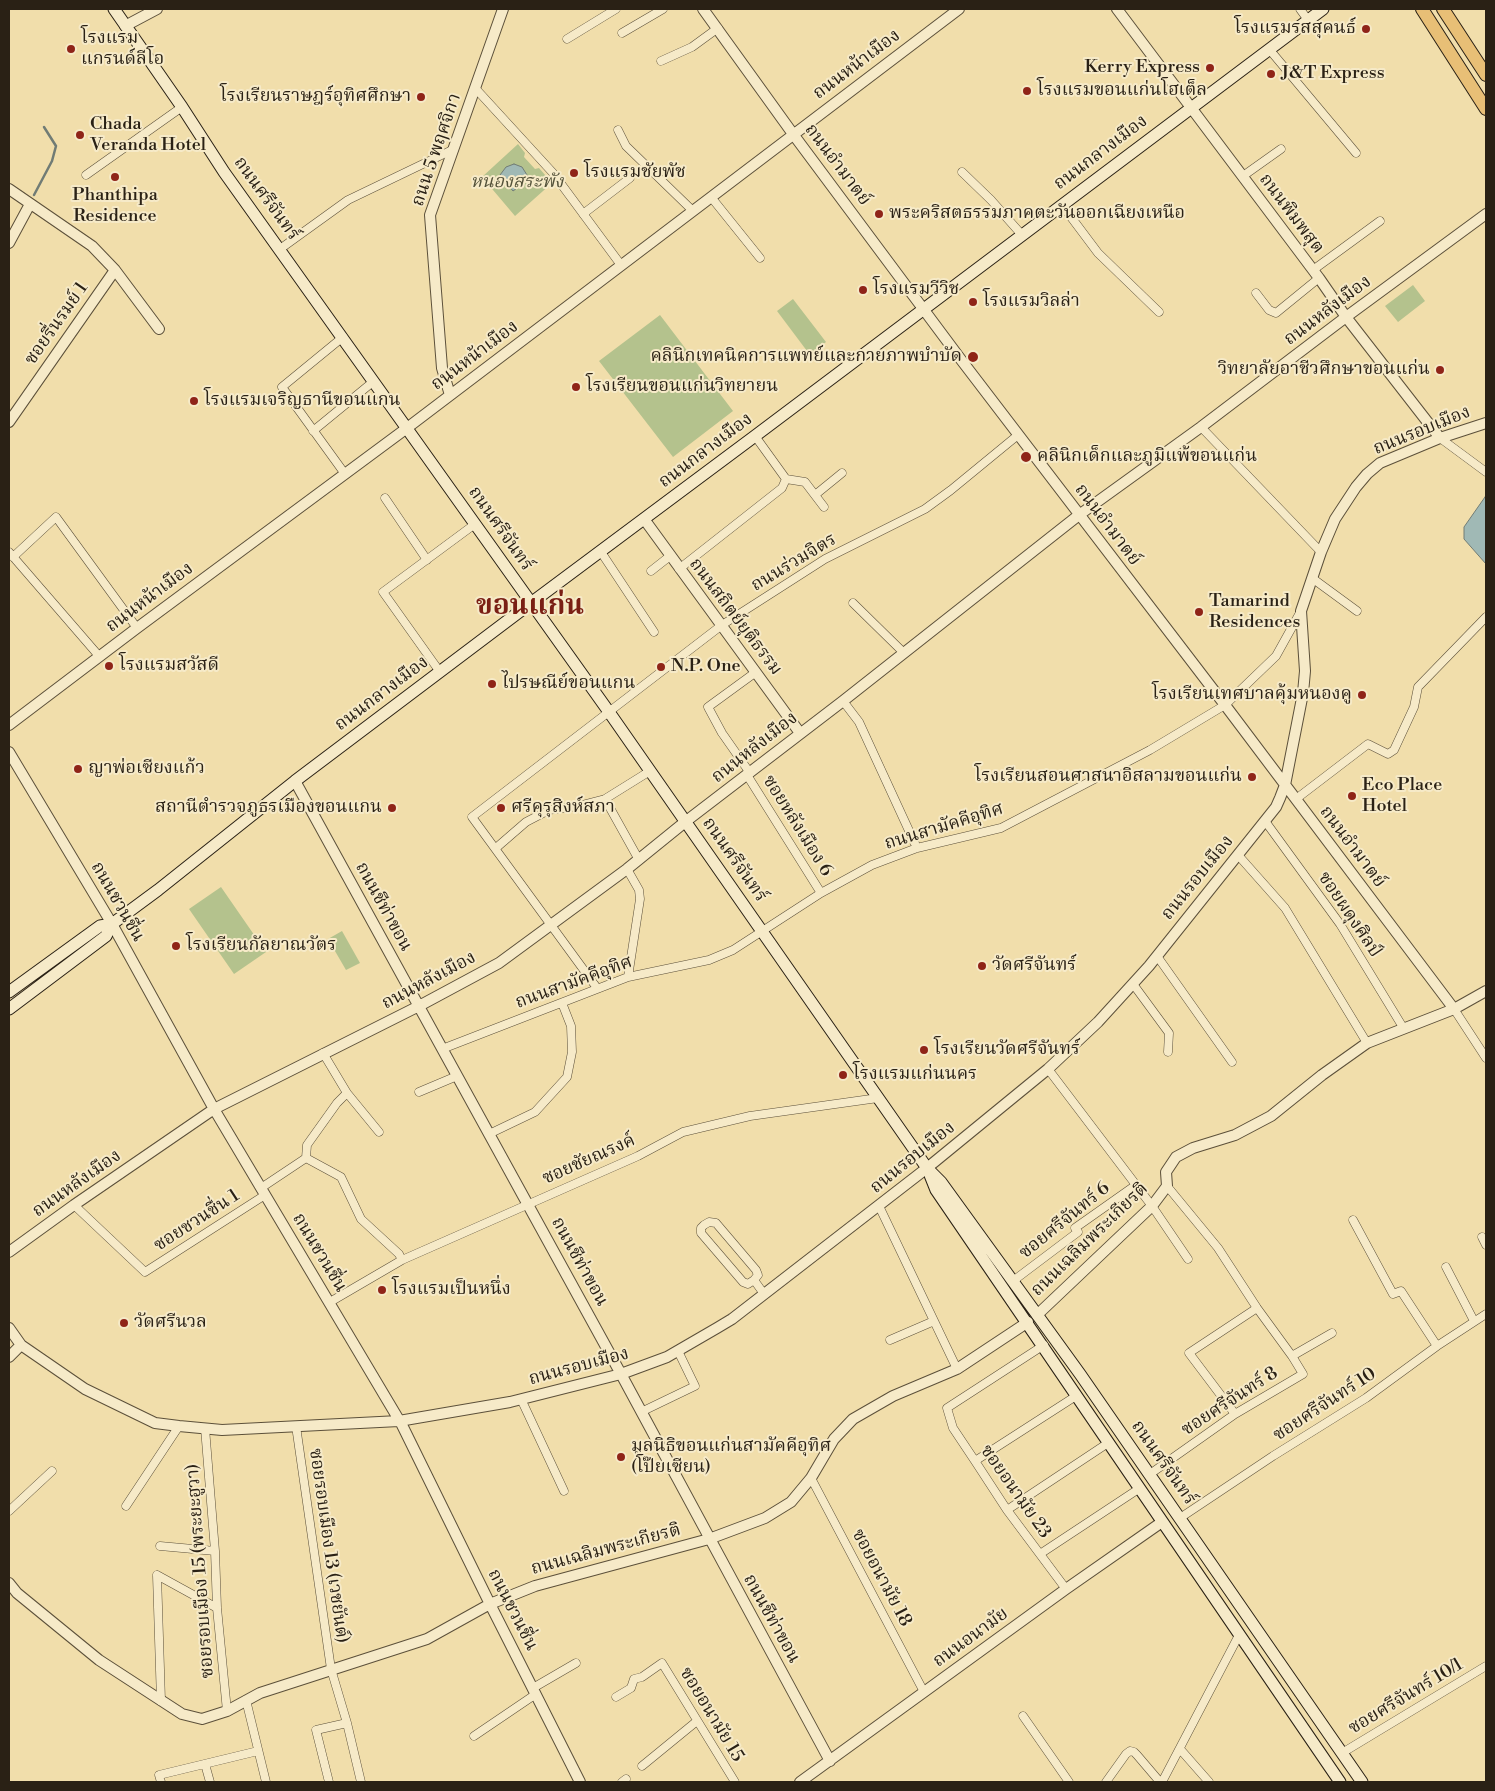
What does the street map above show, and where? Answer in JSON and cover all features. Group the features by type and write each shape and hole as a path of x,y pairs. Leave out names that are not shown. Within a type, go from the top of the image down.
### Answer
{"main road":[{"name":"ถนนศรีจันทร์","path":"114,9 182,107 224,172 609,712 927,1168 941,1182 1013,1282 1044,1345 1076,1396 1340,1782"},
{"name":"ถนนกลางเมือง","path":"10,1005 106,936 112,924 158,890 295,781 1322,9"},
{"path":"1422,9 1486,108"},
{"path":"1443,9 1486,75"},
{"name":"ถนนกลางเมือง","path":"9,992 100,926 112,924"},
{"name":"ถนนศรีจันทร์","path":"927,1168 936,1190 1032,1318 1080,1374 1362,1782"},
{"path":"1068,1382 1080,1374"},
{"path":"1162,1522 1178,1515"},
{"path":"1290,1709 1305,1699"}],"street":[{"path":"125,26 157,9"},
{"name":"ถนน 5 พฤศจิกา","path":"450,395 442,368 430,216 503,9"},
{"path":"567,39 616,9"},
{"path":"622,33 663,9"},
{"name":"ถนนอำมาตย์","path":"703,9 1018,435 1225,705 1454,1009"},
{"name":"ถนนหน้าเมือง","path":"9,725 407,428 958,9"},
{"name":"ถนนพิมพสุต","path":"1117,9 1316,274 1346,317 1440,438"},
{"path":"1300,9 1308,20"},
{"path":"661,61 692,47 718,28"},
{"path":"1269,49 1356,153"},
{"path":"476,89 553,173 621,265"},
{"path":"86,175 182,107"},
{"path":"618,130 626,146 693,211"},
{"path":"1243,176 1281,149"},
{"path":"280,249 348,200 452,150"},
{"path":"962,172 991,200 1022,235"},
{"path":"583,214 630,178"},
{"path":"9,189 92,246 115,270 159,329"},
{"path":"711,197 760,258"},
{"path":"9,242 30,204"},
{"path":"1062,205 1098,253 1159,312"},
{"name":"ถนนหลังเมือง","path":"9,1252 214,1109 419,1006 499,963 639,860 685,822 904,654 1079,515 1202,427 1346,317 1486,214"},
{"path":"1256,293 1270,310 1276,313 1316,274 1380,221"},
{"name":"ซอยรื่นรมย์ 1","path":"9,422 115,270"},
{"path":"343,337 282,387 345,474"},
{"path":"313,431 374,381"},
{"name":"ถนนรอบเมือง","path":"21,1345 85,1389 155,1422 179,1426 237,1430 399,1421 521,1399 621,1374 678,1351 732,1319 879,1206 1048,1069 1098,1022 1134,984 1276,807 1285,785 1303,693 1305,671 1301,611 1321,552 1336,519 1356,487 1366,474 1380,463 1440,438 1486,423"},
{"path":"1202,427 1321,552"},
{"name":"ถนนร่วมจิตร","path":"496,848 472,817 722,625 825,559 925,510 1018,435"},
{"path":"755,436 786,479 805,482 824,507"},
{"path":"1440,438 1486,472"},
{"path":"815,495 842,473"},
{"path":"679,569 782,488 786,479"},
{"path":"385,498 427,560"},
{"path":"99,656 11,554 56,517 137,628"},
{"name":"ถนนสถิตย์ยุติธรรม","path":"644,519 800,733"},
{"path":"440,672 383,592 475,524"},
{"path":"601,552 654,632"},
{"path":"651,571 670,556"},
{"path":"1312,578 1357,611"},
{"path":"853,603 904,654"},
{"name":"ถนนสามัคคีอุทิศ","path":"442,1049 628,977 709,960 733,950 820,893 872,865 917,848 1001,828 1150,750 1225,705 1276,656 1301,611"},
{"path":"1296,799 1368,744 1388,754 1394,750 1414,707 1418,687 1486,618"},
{"name":"ซอยหลังเมือง 6","path":"756,672 708,707 820,893"},
{"path":"843,701 859,722 917,848"},
{"name":"ถนนชวนชื่น","path":"9,752 112,924 214,1109 399,1421 580,1782"},
{"path":"596,988 496,848 526,822 549,810 578,806 605,799 650,771"},
{"name":"ถนนชีท่าขอน","path":"295,781 528,1203 830,1761"},
{"path":"605,799 639,860"},
{"name":"ซอยผดุงศิลป์","path":"1265,821 1340,924 1404,1029"},
{"path":"1238,855 1285,908 1366,1043"},
{"path":"627,869 639,890 640,899 628,977"},
{"path":"1157,956 1232,1062"},
{"path":"1134,984 1169,1033 1168,1052"},
{"name":"ถนนเฉลิมพระเกียรติ","path":"9,1583 17,1593 99,1660 182,1714 202,1720 227,1711 260,1693 427,1639 490,1604 535,1586 709,1539 765,1518 792,1502 812,1478 834,1439 853,1419 892,1396 957,1369 1032,1318 1152,1206 1167,1186 1166,1172 1176,1157 1193,1148 1235,1135 1271,1116 1366,1043 1454,1009 1486,991"},
{"path":"490,1134 535,1112 566,1077 572,1052 571,1026 562,1003"},
{"path":"1454,1009 1486,1058"},
{"path":"324,1053 347,1093 379,1132"},
{"path":"1048,1069 1152,1206 1188,1259"},
{"path":"419,1092 457,1076"},
{"path":"347,1093 337,1103 307,1145 306,1158 340,1177 361,1219 399,1254 402,1260"},
{"name":"ซอยชัยณรงค์","path":"330,1302 402,1260 638,1156 683,1132 750,1116 878,1098"},
{"name":"ซอยชวนชื่น 1","path":"74,1205 145,1272 263,1192 306,1158"},
{"name":"ซอยศรีจันทร์ 6","path":"1013,1282 1078,1232 1075,1228 1136,1185"},
{"path":"1167,1186 1218,1248 1257,1308 1292,1356 1332,1333"},
{"path":"879,1206 957,1369"},
{"path":"1353,1220 1393,1294 1401,1291 1437,1346"},
{"path":"709,1222 716,1223 756,1270 758,1275 754,1280 748,1284 743,1282 701,1233 701,1228 704,1225 709,1222"},
{"path":"1482,1237 1486,1245"},
{"path":"1446,1267 1474,1321"},
{"path":"754,1280 764,1294"},
{"path":"1235,1414 1189,1353 1257,1308"},
{"name":"ซอยศรีจันทร์ 10","path":"1178,1515 1366,1398 1437,1346 1486,1314"},
{"path":"890,1340 934,1321"},
{"path":"9,1328 21,1345 9,1357"},
{"name":"ซอยอนามัย 23","path":"1044,1345 947,1408 953,1428 1007,1510 1066,1589"},
{"path":"641,1412 695,1386 678,1351"},
{"name":"ซอยศรีจันทร์ 8","path":"1150,1474 1235,1414 1303,1374 1292,1356"},
{"path":"975,1461 1076,1396"},
{"path":"521,1399 564,1491"},
{"path":"126,1506 179,1426"},
{"name":"ซอยรอบเมือง 13 (เวชยันต์)","path":"296,1426 331,1669 362,1782"},
{"name":"ซอยรอบเมือง 15 (พระยะฮูวา)","path":"205,1428 215,1551 217,1608 227,1711"},
{"path":"1007,1510 1108,1443"},
{"path":"9,1511 52,1471"},
{"name":"ซอยอนามัย 18","path":"812,1478 924,1692"},
{"path":"1040,1554 1140,1488"},
{"name":"ถนนอนามัย","path":"800,1782 1066,1589 1162,1522"},
{"path":"160,1546 215,1551"},
{"path":"161,1701 157,1575 217,1608"},
{"path":"1106,1782 1130,1751 1137,1755 1161,1782 1239,1635"},
{"path":"474,1736 576,1663"},
{"name":"ซอยอนามัย 15","path":"616,1697 631,1688 634,1679 642,1677 662,1663 735,1782"},
{"name":"ซอยศรีจันทร์ 10/1","path":"1342,1752 1486,1666"},
{"path":"246,1700 266,1782"},
{"path":"1022,1716 1069,1782"},
{"path":"642,1766 697,1720"},
{"path":"328,1782 316,1730 347,1723"},
{"path":"1180,1748 1209,1782"},
{"path":"161,1782 159,1775 258,1751"},
{"path":"205,1764 210,1782"}],"green space":[{"name":"หนองสระพัง","path":"518,144 525,153 524,157 535,169 539,168 552,183 515,216 482,177"},
{"path":"1413,285 1425,301 1398,322 1385,306"},
{"path":"793,299 826,342 810,355 777,311"},
{"path":"660,315 733,411 673,457 599,361"},
{"path":"221,887 266,952 234,974 189,909"},
{"path":"342,931 360,963 346,970 328,939"}],"water":[{"path":"514,164 522,167 527,175 524,183 513,191 500,175 506,167"},
{"path":"1485,497 1486,564 1464,539 1464,527"}],"waterway":[{"path":"34,195 52,161 56,146 44,127"}],"place":[{"name":"โรงแรมรสสุคนธ์","path":"1366,29"},
{"name":"โรงแรม แกรนด์ลีโอ","path":"71,49"},
{"name":"Kerry Express","path":"1210,68"},
{"name":"J&T Express","path":"1271,74"},
{"name":"โรงแรมขอนแก่นโฮเต็ล","path":"1027,91"},
{"name":"โรงเรียนราษฎร์อุทิศศึกษา","path":"421,97"},
{"name":"Chada Veranda Hotel","path":"80,135"},
{"name":"โรงแรมชัยพัช","path":"574,173"},
{"name":"Phanthipa Residence","path":"115,177"},
{"name":"พระคริสตธรรมภาคตะวันออกเฉียงเหนือ","path":"879,214"},
{"name":"โรงแรมวีวิช","path":"863,290"},
{"name":"โรงแรมวิลล่า","path":"973,302"},
{"name":"คลินิกเทคนิคการแพทย์และกายภาพบำบัด","path":"973,357"},
{"name":"วิทยาลัยอาชีวศึกษาขอนแก่น","path":"1440,370"},
{"name":"โรงเรียนขอนแก่นวิทยายน","path":"576,387"},
{"name":"โรงแรมเจริญธานีขอนแกน","path":"194,401"},
{"name":"คลินิกเด็กและภูมิแพ้ขอนแก่น","path":"1026,457"},
{"name":"Tamarind Residences","path":"1199,612"},
{"name":"โรงแรมสวัสดี","path":"109,666"},
{"name":"N.P. One","path":"661,667"},
{"name":"ไปรษณีย์ขอนแกน","path":"492,684"},
{"name":"โรงเรียนเทศบาลคุ้มหนองคู","path":"1362,695"},
{"name":"ญาพ่อเซียงแก้ว","path":"78,769"},
{"name":"โรงเรียนสอนศาสนาอิสลามขอนแก่น","path":"1252,777"},
{"name":"Eco Place Hotel","path":"1352,796"},
{"name":"สถานีตำรวจภูธรเมืองขอนแกน","path":"392,808"},
{"name":"ศรีคุรุสิงห์สภา","path":"501,808"},
{"name":"โรงเรียนกัลยาณวัตร","path":"176,946"},
{"name":"วัดศรีจันทร์","path":"982,966"},
{"name":"โรงเรียนวัดศรีจันทร์","path":"924,1050"},
{"name":"โรงแรมแก่นนคร","path":"843,1075"},
{"name":"โรงแรมเป็นหนึ่ง","path":"382,1290"},
{"name":"วัดศรีนวล","path":"124,1323"},
{"name":"มูลนิธิขอนแก่นสามัคคีอุทิศ (โป๊ยเซียน)","path":"621,1457"}],"district":[{"name":"ขอนแก่น","path":"530,607"}]}
